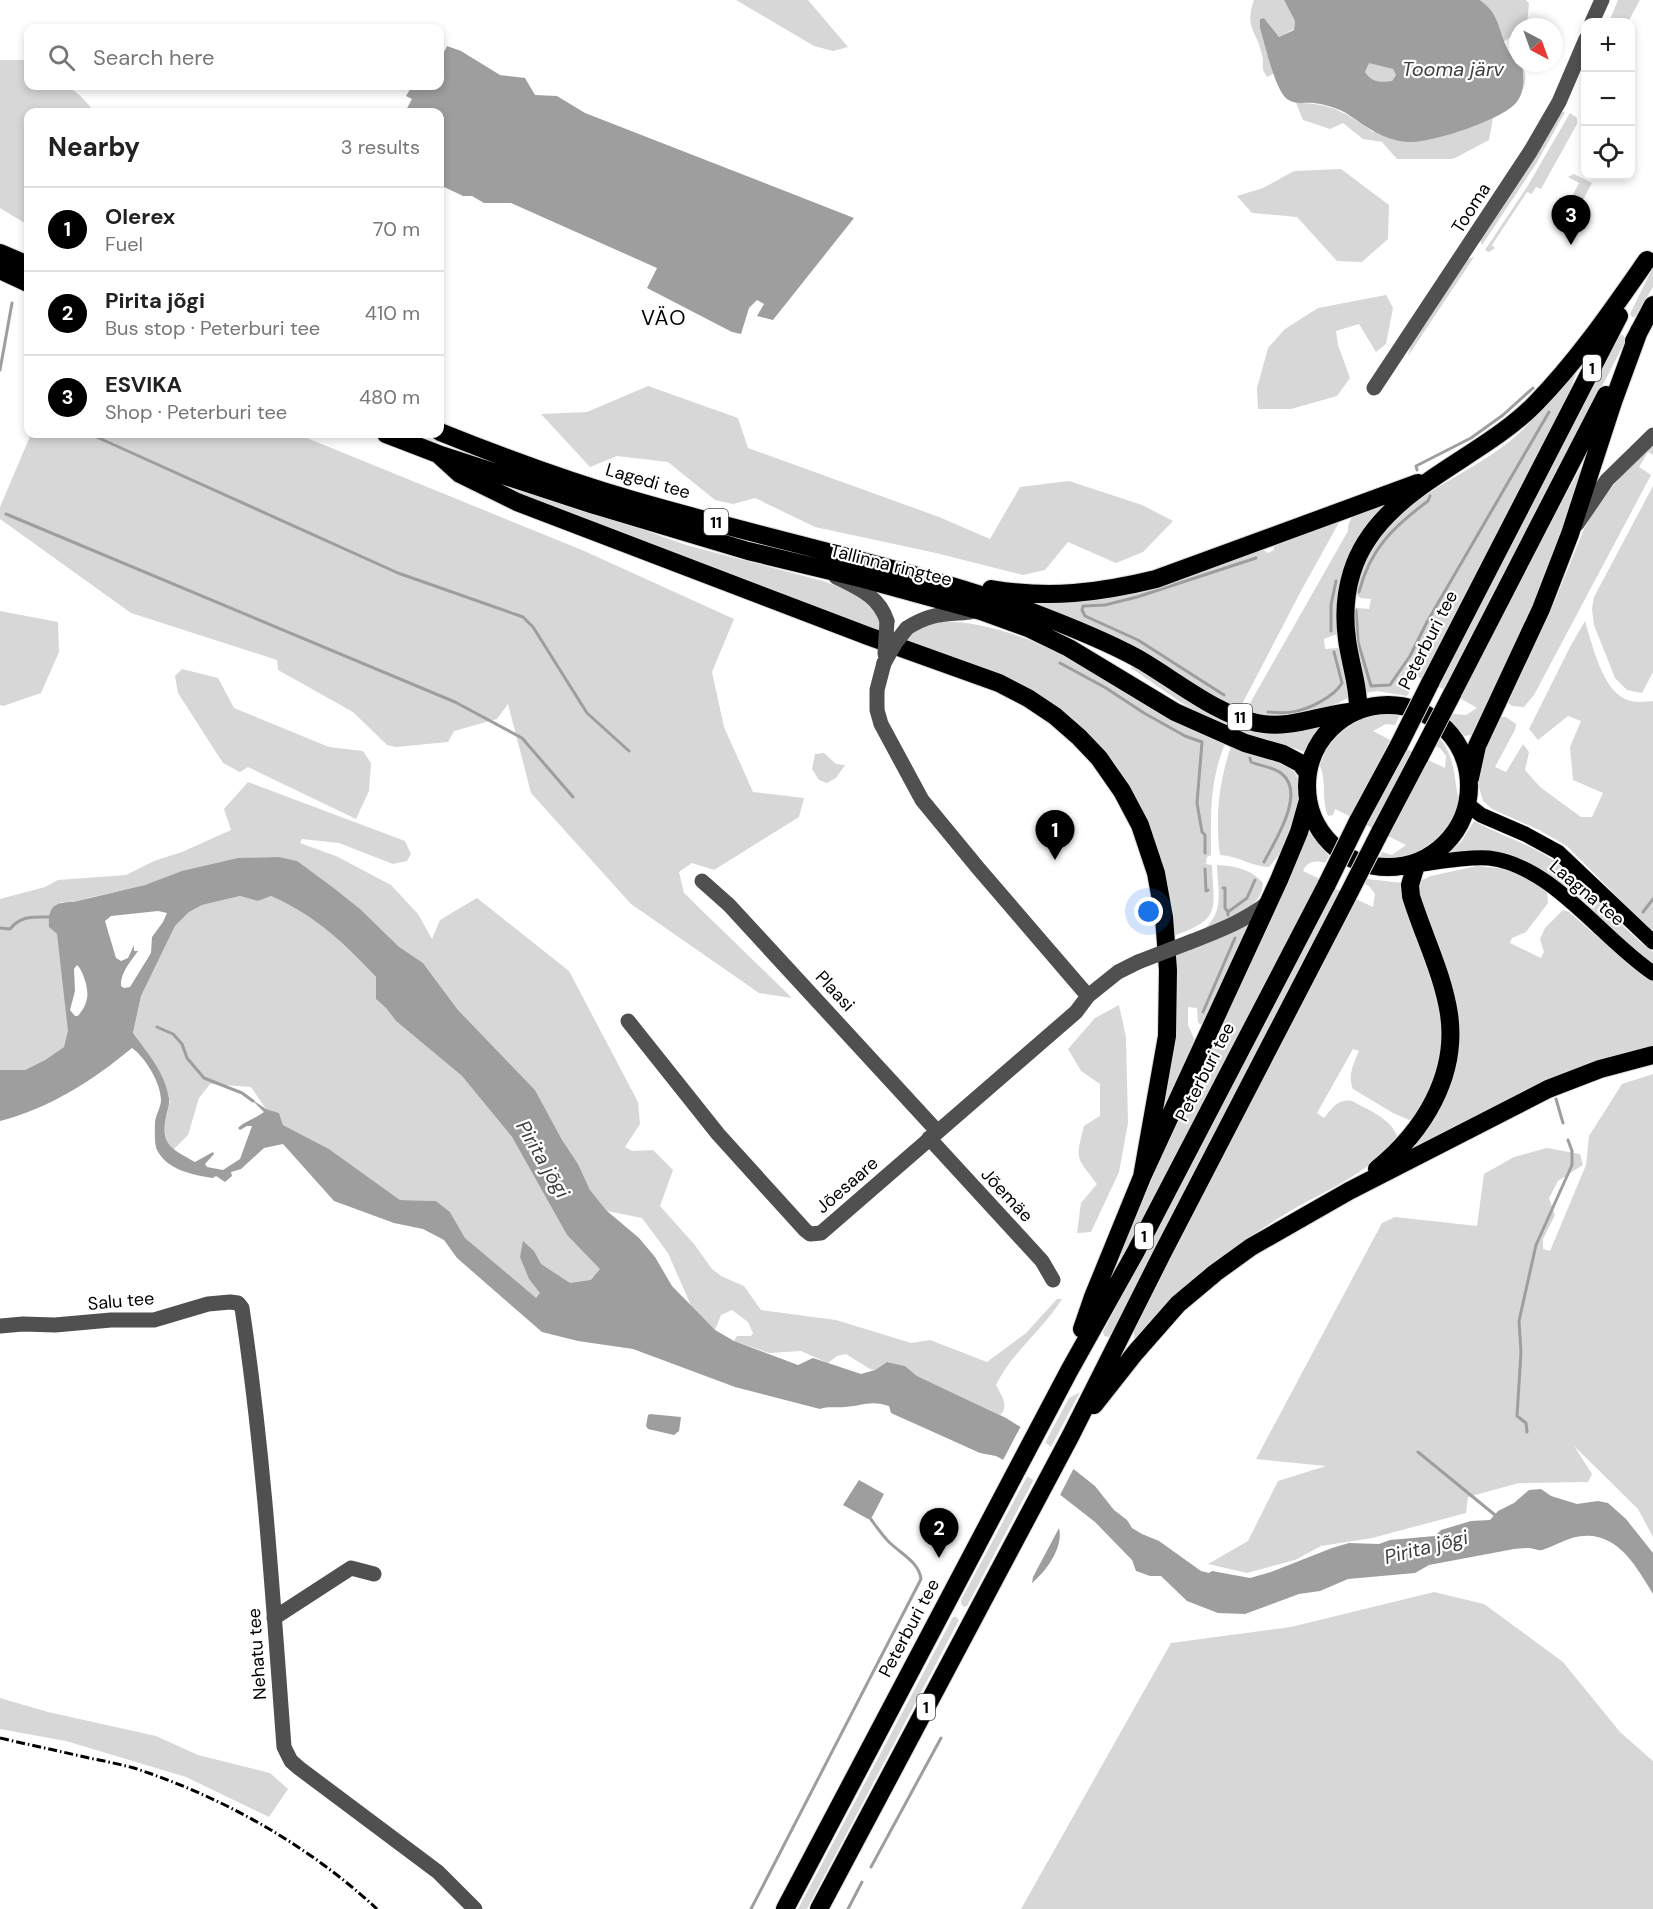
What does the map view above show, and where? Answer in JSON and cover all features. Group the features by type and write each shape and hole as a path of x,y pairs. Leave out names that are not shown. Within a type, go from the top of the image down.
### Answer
{"highway":[{"path":"0,253 24,264"},
{"path":"1358,711 1358,696 1347,641 1346,594 1352,570 1374,530 1388,513 1434,477 1491,441 1535,404 1573,362 1650,255"},
{"name":"Peterburi tee","path":"785,1909 1069,1371 1135,1253 1650,255"},
{"path":"0,270 24,281"},
{"name":"1","path":"819,1909 1071,1435 1156,1263 1653,305"},
{"path":"1308,800 1315,822 1329,841 1347,856 1369,865 1393,868 1416,865 1447,841 1460,824 1467,804 1469,782 1477,747 1541,609 1570,534 1609,413 1639,332"},
{"name":"Lagedi tee","path":"444,434 516,462 628,498 918,576"},
{"name":"11","path":"396,438 438,454"},
{"path":"438,454 460,474 517,502 868,636 999,683 1028,698 1055,716 1086,744 1099,758 1122,791 1140,825 1156,873 1164,917 1168,970 1167,1036 1142,1177"},
{"name":"Tallinna ringtee","path":"438,454 704,538 981,611 1028,628 1101,665 1174,712 1245,743 1283,754 1300,763 1308,773"},
{"path":"918,576 1022,595 1071,594 1114,589 1156,579 1434,477"},
{"name":"Tallinna ringtee","path":"918,576 997,600 1080,631 1135,657 1226,712 1255,722 1270,725 1288,724 1312,721 1336,712 1358,711"},
{"path":"1069,1371 1093,1296 1142,1177 1299,832 1308,800 1308,773 1316,748 1327,732 1342,719 1358,711 1383,705 1410,708 1433,719 1453,737 1466,762 1469,782"},
{"path":"1350,1191 1385,1163 1415,1133 1436,1100 1448,1051 1449,1015 1444,989 1411,896 1410,885 1416,865"},
{"path":"1071,1435 1135,1353 1178,1304 1251,1247 1350,1191 1548,1089 1600,1070 1653,1055"}],"main road":[{"name":"Laagna tee","path":"1467,804 1481,815 1525,834 1558,852 1653,942"},
{"name":"Laagna tee","path":"1416,865 1486,858 1516,864 1550,885 1653,973"}],"street":[{"path":"1594,18 1602,0"},
{"name":"Tooma","path":"1374,388 1530,152 1559,102 1581,51"},
{"path":"1570,534 1608,480 1653,435"},
{"path":"820,569 867,593 878,603 887,621 884,663 876,690 877,710 887,738 922,800 1088,996"},
{"path":"884,663 907,628 918,621 951,612 981,611"},
{"name":"Plaasi","path":"702,881 729,905 933,1135"},
{"name":"Jõesaare","path":"628,1021 718,1134 810,1234 821,1233 1076,1012 1088,996 1118,972 1227,928 1252,915 1269,902"},
{"name":"Jõemäe","path":"933,1135 1042,1261 1053,1280"},
{"name":"Salu tee","path":"0,1326 23,1323 55,1325 111,1320 154,1320 208,1304 230,1302 238,1303 242,1308"},
{"name":"Nehatu tee","path":"242,1308 254,1388 284,1747 291,1761 438,1872 475,1909"},
{"path":"274,1618 351,1568 374,1574"}],"shaded area":[{"path":"736,0 808,0 848,47 833,51 814,46"},
{"path":"1254,0 1284,0 1295,21 1294,29 1279,37 1264,18 1260,19 1260,28 1275,73 1267,77 1263,68 1260,47 1252,29 1250,17"},
{"path":"1480,0 1526,0 1529,3 1528,18 1509,18 1509,38 1503,42 1493,14"},
{"path":"1618,0 1640,0 1630,18 1611,18"},
{"path":"0,60 24,60 24,90 73,90 91,108 24,108 24,223 0,208"},
{"path":"1369,62 1393,69 1396,75 1392,81 1374,80 1365,72"},
{"path":"1509,65 1509,72 1524,72 1521,94 1509,108 1493,118 1489,140 1453,159 1397,159 1382,142 1363,139 1343,123 1330,129 1303,120 1296,103 1308,103 1337,110 1373,132"},
{"path":"1562,112 1565,112 1536,164 1482,245 1480,240"},
{"path":"1570,113 1577,118 1577,124 1541,189 1536,187 1532,194 1527,192 1492,245 1495,248 1489,252 1485,250 1527,187"},
{"path":"1341,169 1389,205 1388,239 1362,262 1337,261 1297,217 1252,213 1237,196 1263,188 1294,171"},
{"path":"1574,174 1581,178 1581,180 1592,183 1578,209 1568,204 1579,183 1568,177"},
{"path":"1474,257 1408,356 1411,344 1468,259"},
{"path":"1653,267 1653,287 1635,317 1632,317 1630,314"},
{"path":"1386,295 1393,308 1386,344 1376,352 1359,324 1336,331 1338,345 1350,378 1337,396 1291,409 1258,409 1257,388 1268,348 1285,329 1318,308"},
{"path":"1619,335 1623,335 1626,340 1445,690 1437,686"},
{"path":"1577,371 1569,393 1422,679 1405,670 1404,682 1410,691 1407,696 1377,691 1365,693 1357,658 1352,611 1357,608 1369,609 1371,599 1360,598 1353,591 1367,553 1381,533 1417,501 1498,450 1517,435"},
{"path":"648,386 738,418 748,448 939,517 990,539 1020,487 1069,481 1142,505 1173,521 1143,552 1116,563 1068,542 1045,570 1023,575 936,553 815,527 755,498 733,504 715,500 668,462 617,456 590,467 541,414 587,412"},
{"path":"29,438 307,438 582,550 734,619 712,672 724,727 753,792 804,798 799,817 714,870 692,863 679,872 684,893 792,998 759,993 631,904 531,793 508,704 497,719 454,731 448,742 396,747 387,745 353,712 278,670 277,660 131,613 0,519 0,507"},
{"path":"1653,445 1653,455 1648,452 1639,467 1651,475 1534,695 1524,707 1512,706 1507,702 1554,603 1584,529 1598,504 1626,470"},
{"path":"1590,451 1536,603 1476,734 1464,736 1450,719 1453,714 1466,715 1477,708 1460,698 1547,528"},
{"path":"1653,486 1653,672 1642,693 1627,690 1615,678 1594,625 1592,609 1594,597"},
{"path":"509,488 607,517 686,545 823,581 854,592 879,615 881,633 540,504"},
{"path":"1389,501 1337,610 1337,634 1324,639 1325,649 1338,648 1342,652 1351,696 1325,708 1287,717 1278,718 1245,712 1348,531 1352,518 1362,510"},
{"path":"1342,517 1239,710 1013,598 1039,601 1262,549 1268,553 1274,550 1274,545 1279,542"},
{"path":"0,611 58,622 59,652 41,693 3,706 0,705"},
{"path":"940,621 984,626 1048,648 1108,680 1174,722 1225,744 1216,772 1212,799 1211,855 1207,857 1206,864 1212,865 1214,894 1211,912 1207,918 1189,930 1173,936 1133,796 998,674 904,640 913,629"},
{"path":"1585,621 1599,664 1610,685 1625,699 1639,702 1653,701 1653,931 1567,846 1539,830 1492,809 1483,801 1478,784 1479,769 1495,721 1506,717 1516,724 1515,730 1495,767 1506,772 1523,744 1529,752 1525,770 1540,787 1581,817 1592,817 1603,793 1573,780 1570,747 1581,721 1568,716 1538,740 1529,729"},
{"path":"1132,664 1278,733 1308,729 1329,722 1307,753 1245,733 1208,718 1131,668"},
{"path":"182,669 218,678 234,708 329,747 363,751 371,763 369,791 356,819 248,767 240,772 223,763 178,693 175,676"},
{"path":"1384,714 1400,715 1395,725 1386,724 1373,731 1390,740 1351,817 1335,809 1333,815 1328,816 1320,766 1329,746 1336,737 1353,724"},
{"path":"1440,739 1453,765 1462,810 1456,822 1439,843 1417,856 1392,862 1378,861 1382,852 1392,855 1406,845 1388,836 1428,760 1445,768 1446,756 1440,748 1435,746"},
{"path":"1231,746 1279,762 1292,770 1299,780 1301,792 1296,820 1284,847 1269,867 1220,855 1219,800"},
{"path":"1405,748 1413,752 1373,828 1366,825"},
{"path":"824,753 836,764 845,765 836,778 827,783 819,780 812,769 815,754"},
{"path":"248,782 405,841 411,854 407,861 393,864 339,843 302,839 300,843 336,856 391,885 418,914 432,939 440,920 477,898 569,971 638,1102 640,1124 625,1147 632,1151 653,1150 673,1170 660,1206 694,1244 712,1269 721,1276 744,1286 761,1310 836,1320 911,1343 930,1340 987,1362 1026,1333 1057,1299 1062,1299 1010,1362 996,1385 1004,1400 1003,1412 1000,1415 917,1376 905,1366 887,1362 875,1370 846,1354 837,1356 828,1363 801,1351 769,1353 734,1341 737,1336 751,1336 753,1333 748,1322 732,1310 721,1315 715,1330 692,1308 668,1253 642,1218 607,1211 590,1190 578,1164 562,1141 535,1090 458,1010 423,963 398,946 297,861 258,857 220,862 145,885 73,902 61,902 49,927 57,934 63,977 69,1031 64,1047 25,1070 0,1070 0,899 45,887 58,880 126,875 154,861 182,852 231,830 224,809"},
{"path":"1474,821 1530,847 1561,866 1653,952 1653,968 1546,874 1524,860 1506,853 1443,858 1461,842"},
{"path":"1309,829 1329,856 1325,863 1312,862 1303,871 1320,879 1129,1247 1121,1258 1118,1258 1204,1059 1295,866"},
{"path":"1217,865 1236,867 1253,874 1263,883 1261,892 1256,901 1240,914 1202,931 1214,917 1217,909 1219,893"},
{"path":"1477,866 1507,869 1524,875 1547,891 1548,903 1526,932 1512,938 1510,943 1541,958 1544,952 1540,939 1545,928 1563,910 1569,912 1622,958 1653,981 1653,1049 1400,1158 1452,1072 1419,901 1419,888 1422,880 1431,876"},
{"path":"1367,879 1403,883 1436,989 1441,1016 1441,1043 1438,1069 1423,1106 1409,1120 1353,1089 1351,1074 1359,1051 1353,1049 1317,1113 1324,1118 1339,1102 1352,1101 1378,1115 1394,1130 1397,1136 1389,1147 1366,1168 1253,1234 1224,1254 1184,1289 1134,1339 1134,1328 1356,899 1373,907 1375,894 1365,884"},
{"path":"1333,888 1341,891 1113,1332 1108,1337 1104,1336 1103,1332"},
{"path":"240,896 258,901 271,896 302,912 340,941 376,977 377,1000 396,1021 462,1076 512,1137 567,1235 601,1269 559,1322 465,1238 450,1212 436,1201 400,1200 329,1149 283,1125 279,1113 266,1109 251,1087 210,1084 199,1098 188,1135 173,1150 165,1133 170,1101 133,1034 141,996 175,926 189,912 202,905"},
{"path":"1248,923 1251,929 1205,1026 1198,1023 1197,1008 1188,1007 1188,1025 1196,1043 1157,1132 1173,955"},
{"path":"1119,1005 1126,1037 1128,1123 1119,1172 1091,1232 1077,1233 1081,1203 1097,1184 1081,1163 1079,1146 1084,1126 1100,1116 1100,1084 1081,1071 1068,1049 1095,1018"},
{"path":"1653,1074 1653,1537 1638,1509 1574,1446 1592,1474 1588,1482 1519,1483 1468,1497 1466,1513 1372,1538 1321,1546 1295,1560 1247,1573 1208,1564 1248,1541 1278,1481 1326,1466 1256,1459 1382,1223 1395,1217 1477,1226 1484,1174 1514,1157 1547,1148 1580,1154 1583,1165 1558,1181 1549,1198 1555,1215 1543,1239 1543,1249 1550,1251 1586,1165 1589,1136 1622,1084"},
{"path":"1080,1392 967,1606 964,1607 961,1600 1069,1398"},
{"path":"1434,1592 1484,1604 1563,1662 1620,1732 1653,1761 1653,1909 1021,1909 1171,1643 1291,1627"},
{"path":"953,1617 959,1620 807,1909 798,1909"},
{"path":"0,1698 48,1712 156,1736 198,1755 270,1773 288,1789 269,1817 186,1777 66,1741 0,1729"}],"water":[{"name":"Tooma järv","path":"1284,0 1480,0 1494,15 1509,51 1509,72 1522,72 1522,91 1515,104 1481,123 1433,139 1403,142 1383,136 1340,110 1317,103 1300,103 1287,99 1278,86 1271,66 1260,28 1260,19 1264,18 1279,37 1294,30 1295,21","holes":["1369,63 1393,69 1396,75 1392,81 1383,82 1371,78 1365,72"]},
{"path":"447,46 461,51 500,75 525,78 535,95 557,96 585,113 854,218 773,320 757,316 764,304 757,300 749,308 741,334 732,332 647,288 657,268 511,203 484,203 472,196 463,196 444,187 444,108 407,108 412,99 406,96 410,90 444,90 444,52"},
{"path":"279,857 297,861 360,909 398,946 423,963 458,1010 535,1090 578,1164 590,1190 607,1211 639,1238 655,1257 672,1286 715,1330 734,1341 798,1365 813,1358 861,1374 875,1370 887,1362 905,1366 917,1376 1019,1426 1095,1486 1132,1528 1159,1541 1201,1571 1250,1578 1349,1543 1379,1544 1390,1540 1435,1536 1441,1530 1471,1521 1490,1520 1498,1511 1514,1503 1529,1490 1541,1489 1551,1496 1577,1504 1598,1501 1608,1503 1626,1519 1653,1553 1653,1594 1639,1571 1622,1550 1600,1537 1587,1536 1572,1538 1542,1550 1514,1549 1429,1565 1415,1573 1348,1579 1320,1591 1299,1594 1245,1614 1218,1613 1187,1601 1161,1576 1150,1576 1136,1571 1132,1560 1095,1522 1028,1473 996,1456 980,1453 891,1413 889,1406 871,1403 820,1409 735,1387 633,1349 578,1341 542,1332 457,1258 444,1240 423,1229 394,1223 334,1201 283,1144 264,1148 241,1169 231,1172 232,1176 225,1182 216,1176 213,1178 197,1175 174,1167 161,1157 156,1147 155,1122 161,1100 158,1086 147,1064 132,1048 102,1072 70,1092 36,1109 0,1121 0,1070 25,1070 45,1060 64,1047 68,1031 57,934 49,927 51,910 61,903 145,885 182,871 238,858","holes":["240,896 258,901 271,896 302,912 352,952 376,977 376,999 396,1021 462,1076 512,1137 567,1235 600,1269 591,1280 570,1283 541,1264 534,1251 523,1241 520,1257 529,1279 540,1293 536,1298 465,1238 450,1212 436,1201 400,1200 329,1149 283,1125 279,1113 266,1109 251,1099 264,1112 238,1128 240,1130 252,1126 240,1159 223,1170 207,1167 205,1164 214,1154 213,1152 195,1162 170,1146 165,1134 169,1101 167,1089 155,1064 133,1033 141,996 175,926 189,912 202,905","158,911 167,913 152,937 151,953 130,987 124,988 121,986 122,976 138,951 134,951 134,945 128,958 121,961 116,958 105,921 111,916","77,965 87,990 86,1003 78,1016 70,1010 75,991 74,969"]},
{"path":"650,1414 681,1417 679,1431 674,1435 648,1429 646,1426"},
{"path":"859,1480 884,1494 872,1517 868,1519 843,1505"},
{"path":"1059,1528 1059,1543 1053,1558 1032,1583 1033,1577"}],"pier":[{"path":"1022,1424 1075,1466 1059,1497 1002,1462"}],"waterway":[{"path":"0,370 12,303"},
{"path":"1417,470 1416,466 1471,438 1503,415 1533,388"},
{"path":"1356,610 1358,642 1371,686 1390,685 1410,656 1427,622 1549,412"},
{"path":"99,438 398,573 523,617 533,627 587,713 629,751"},
{"path":"1359,592 1370,563 1384,540 1428,501 1430,496"},
{"path":"6,514 455,702 522,738 573,797"},
{"path":"1224,695 1138,640 1085,616 1082,610 1083,606 1105,605 1137,597 1256,558"},
{"path":"1331,631 1331,605 1336,581"},
{"path":"1268,712 1287,713 1299,710 1320,702 1333,693 1342,683 1334,652"},
{"path":"1060,663 1185,736 1202,742 1197,803 1202,832 1205,835 1205,853"},
{"path":"1250,758 1251,762 1282,774 1289,782 1291,793 1290,805 1281,830 1264,862"},
{"path":"1205,869 1206,891 1208,890"},
{"path":"1228,912 1247,898 1255,880"},
{"path":"1223,888 1225,888 1225,908 1228,915"},
{"path":"1643,912 1653,899"},
{"path":"0,928 10,929 23,919 51,917"},
{"path":"1203,1012 1235,938"},
{"path":"157,1027 173,1034 182,1044 187,1058 204,1078 242,1093 253,1101"},
{"path":"1556,1099 1563,1123"},
{"path":"1527,1432 1526,1423 1517,1416 1521,1352 1519,1321 1536,1245 1572,1165 1572,1151 1568,1140"},
{"path":"1418,1452 1495,1515"},
{"path":"751,1909 921,1579 913,1563 889,1542 870,1518"},
{"path":"871,1867 941,1738"},
{"path":"848,1909 862,1882"}],"railway":[{"path":"0,1738 134,1768 200,1793 232,1808 293,1844 322,1864 377,1909"}],"place":[{"name":"ESVIKA","path":"1571,245"},
{"name":"Olerex","path":"1055,860"},
{"name":"Pirita jõgi","path":"939,1558"}],"district":[{"name":"VÄO","path":"664,318"}]}
